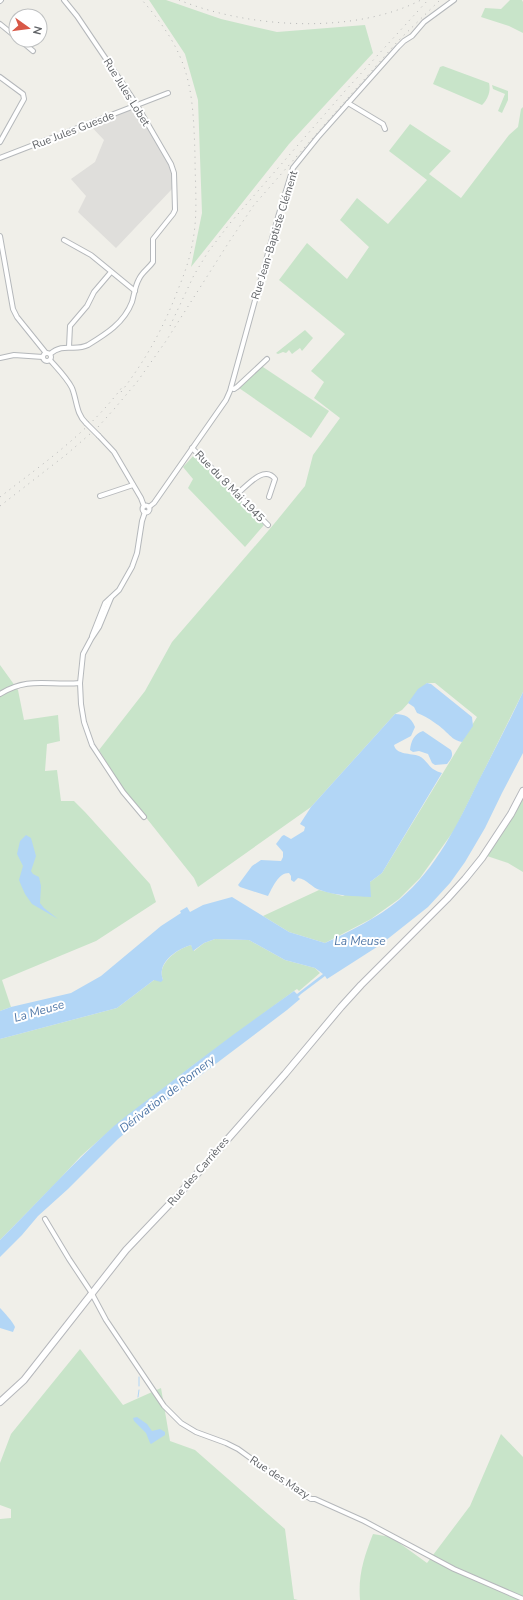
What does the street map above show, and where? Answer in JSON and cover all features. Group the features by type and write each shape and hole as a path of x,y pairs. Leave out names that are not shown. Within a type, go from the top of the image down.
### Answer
{"main road":[{"name":"Rue des Carrières","path":"0,1402 24,1380 91,1292 126,1250 182,1191 285,1074 351,996 466,879 482,858 511,814 523,791"}],"street":[{"name":"Rue Jules Lobet","path":"46,355 58,348 85,346 111,330 124,316 130,307 139,278 153,262 152,241 174,212 172,167 137,105 77,16 64,0"},
{"name":"Rue Jean-Baptiste Clément","path":"146,506 154,503 226,400 231,388 291,172 300,158 401,43 412,36 424,22 454,0"},
{"path":"0,24 8,30"},
{"path":"29,48 33,51"},
{"path":"0,77 23,94 24,99 0,142"},
{"name":"Rue Jules Guesde","path":"0,158 168,93"},
{"path":"348,103 383,124 385,129"},
{"path":"0,237 13,309 17,317 46,355 51,357 50,360 72,388 80,415 114,452 146,506 142,509 145,512 142,521 137,553 132,567 119,590 111,598 99,627 83,654 80,683 84,722 92,745 123,792 144,817"},
{"path":"64,240 91,254 135,291"},
{"path":"69,348 70,326 87,306 94,292 111,272"},
{"path":"0,358 14,355 46,355"},
{"path":"46,355 46,361 50,360"},
{"path":"231,388 234,389 237,387 267,359"},
{"name":"Rue du 8 Mai 1945","path":"192,448 268,525"},
{"path":"237,494 258,476 264,474 270,475 275,479 268,497"},
{"path":"100,496 133,485"},
{"path":"0,694 22,683 80,683"},
{"name":"Rue des Mazy","path":"45,1219 65,1253 91,1292 106,1320 125,1350 164,1406 181,1423 196,1432 238,1449 281,1480 311,1499 315,1499 364,1522 454,1569 523,1599"}],"shaded area":[{"path":"138,104 174,165 172,189 116,248 78,212 86,196 71,179 95,162 104,140 87,122"}],"green space":[{"path":"149,0 166,0 221,19 277,32 365,25 373,53 289,144 191,267 202,213 198,100 185,54"},
{"path":"510,0 522,0 523,2 523,33 509,26 481,17 485,8 501,9"},
{"path":"443,66 489,83 490,89 486,100 482,105 433,84 440,67"},
{"path":"492,85 508,91 508,100 502,113 498,111 505,94 493,89"},
{"path":"523,107 523,692 455,829 420,878 399,899 371,919 325,943 289,932 263,916 319,890 343,896 370,882 382,873 477,717 435,683 427,683 402,710 395,714 311,807 198,887 194,878 121,786 99,750 145,691 172,642 305,486 313,455 340,418 314,398 324,382 311,371 345,334 279,280 307,243 347,279 369,247 340,220 357,198 388,224 427,180 389,151 410,124 451,151 429,174 461,198 509,135 518,127 521,109"},
{"path":"305,330 313,338 302,351 300,348 292,354 289,350 286,353 276,353"},
{"path":"260,365 329,411 311,438 239,388"},
{"path":"195,454 264,525 245,547 188,488 193,479 183,467"},
{"path":"0,665 18,690 24,720 58,715 60,741 47,744 45,771 57,770 61,801 74,801 85,812 150,884 156,902 96,941 2,980 11,1007 0,1011"},
{"path":"523,798 523,872 508,863 487,856 506,828"},
{"path":"215,939 249,940 285,960 315,968 320,973 299,991 297,989 294,991 192,1066 116,1125 81,1156 0,1240 0,1039 117,1008 154,980 163,980 162,970 166,961 182,948 191,945 194,951 204,943"},
{"path":"80,1349 123,1405 161,1388 170,1441 195,1450 285,1529 294,1599 298,1600 0,1600 0,1519 11,1518 11,1509 0,1505 0,1463 11,1434"},
{"path":"501,1434 523,1457 523,1600 360,1600 362,1566 373,1534 391,1537 427,1563 470,1506"}],"water":[{"path":"427,683 431,684 472,717 473,726 462,742 451,737 436,724 417,713 414,707 408,703 418,689"},
{"path":"523,692 523,753 485,828 465,862 450,883 428,907 380,945 327,979 325,976 301,994 298,997 300,999 287,1010 136,1124 118,1139 68,1189 38,1216 0,1257 0,1240 70,1168 114,1126 244,1027 294,991 297,994 323,974 315,968 285,960 249,940 215,939 204,943 193,951 191,945 182,948 173,954 163,966 163,980 161,982 154,980 117,1008 0,1039 0,1011 71,993 101,976 161,926 181,913 180,911 187,907 190,912 203,905 232,897 289,932 325,943 373,918 391,907 425,874 445,844 463,812"},
{"path":"395,714 407,717 412,721 415,727 411,736 394,745 395,748 401,752 419,756 433,769 442,773 382,873 370,882 371,897 326,892 317,889 298,878 294,882 291,880 289,873 282,875 279,878 268,896 240,887 238,885 252,866 261,860 281,861 283,852 276,844 282,836 284,835 291,839 304,831 305,827 300,824 311,807"},
{"path":"423,731 451,750 452,756 447,764 435,765 432,763 428,754 419,751 413,752 410,750 414,738 417,734"},
{"path":"26,835 31,838 36,856 31,871 39,877 41,886 40,903 58,919 32,904 25,894 19,880 23,866 17,854 20,841"},
{"path":"0,1308 14,1325 15,1327 13,1332 0,1328"},
{"path":"137,1417 147,1424 152,1431 160,1429 165,1432 165,1435 151,1444 146,1433 134,1421 133,1418"}],"waterway":[{"path":"139,1377 139,1386"},
{"path":"138,1397 139,1390"}],"railway":[{"path":"121,392 153,344 172,306 188,260 195,230 196,198 193,110 186,72 170,38 142,0"},
{"path":"179,0 236,17 268,22 300,24 333,23 364,19 394,11 421,0"},
{"path":"170,326 194,275 208,252 231,222 345,91 428,0"},
{"path":"0,506 67,454 98,427 115,408 137,382 166,341 254,205 398,41 440,0"},
{"path":"0,497 66,446 96,418 123,386"}],"water label":[{"name":"La Meuse","path":"360,941"},
{"name":"La Meuse","path":"39,1011"},
{"name":"Dérivation de Romery","path":"167,1094"}]}
